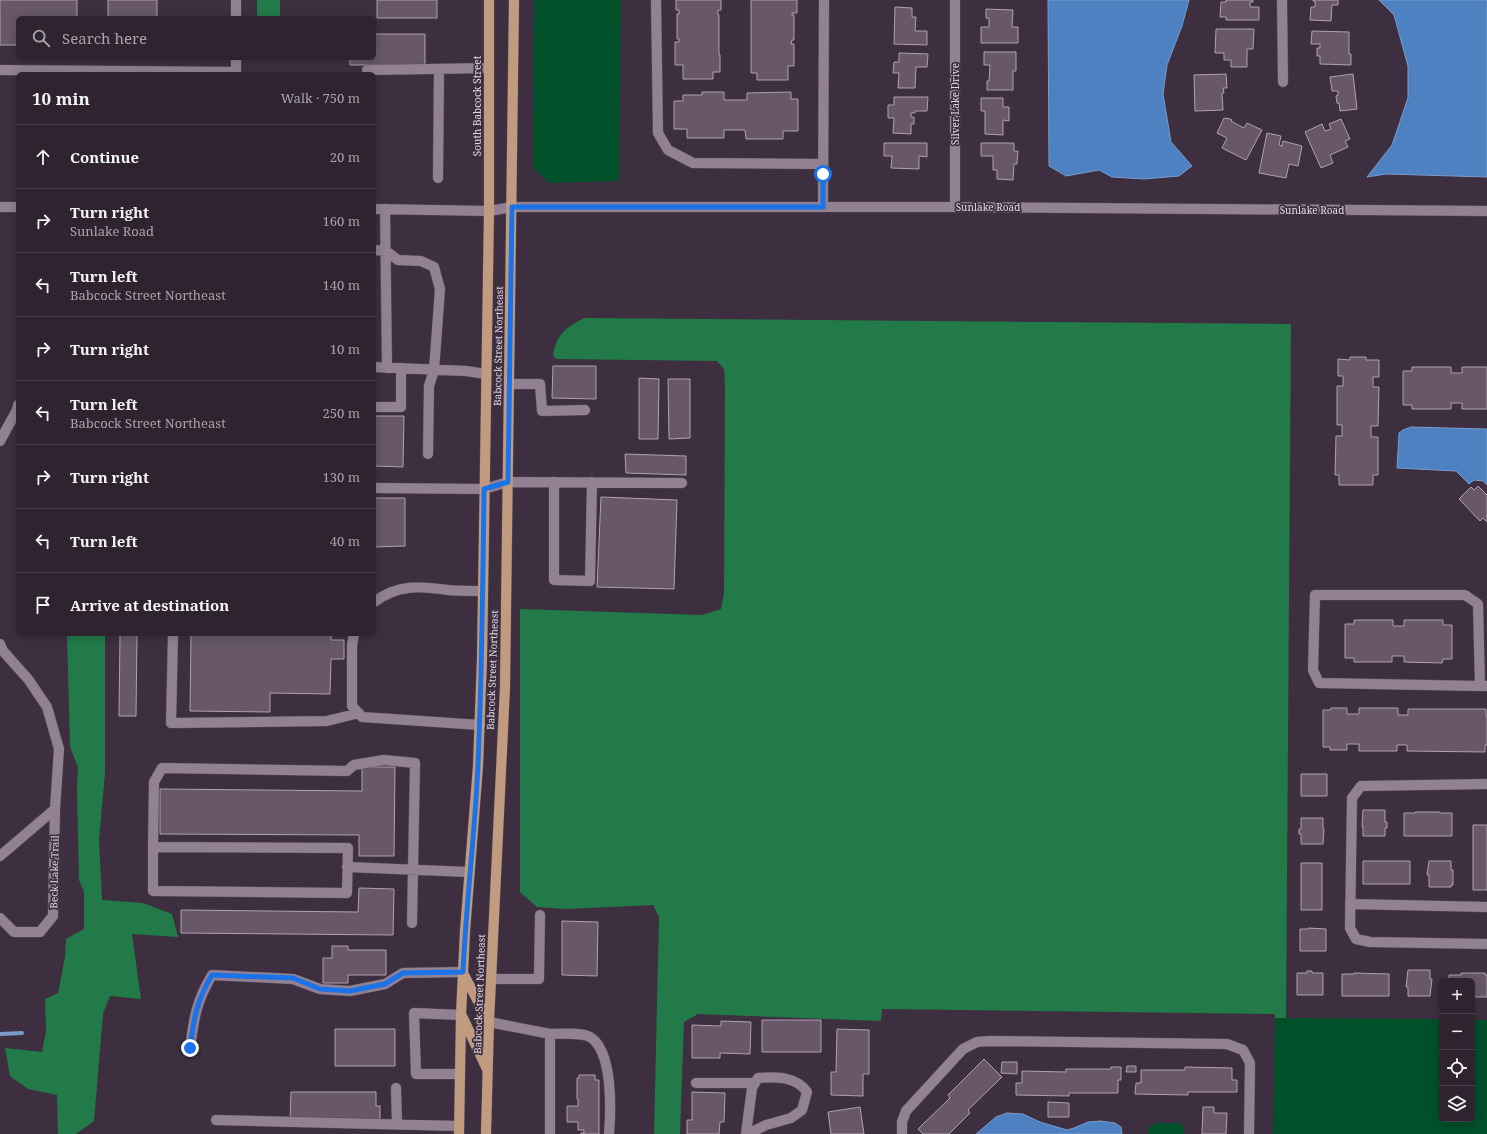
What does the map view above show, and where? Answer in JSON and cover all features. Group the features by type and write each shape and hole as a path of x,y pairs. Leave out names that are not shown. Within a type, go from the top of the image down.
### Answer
{"main road":[{"name":"South Babcock Street","path":"488,211 489,0"},
{"path":"512,207 514,0"},
{"name":"Babcock Street Northeast","path":"486,1134 489,1022 505,687 512,207"},
{"name":"Babcock Street Northeast","path":"459,1130 459,1074 463,972 480,725 488,211"},
{"path":"463,972 489,1022"},
{"path":"461,1015 488,1070"}],"street":[{"path":"236,0 236,16"},
{"path":"656,0 658,133 668,150 693,163 823,164"},
{"path":"823,207 824,0"},
{"name":"Silver Lake Drive","path":"954,207 955,0"},
{"path":"1282,0 1283,82"},
{"path":"236,60 236,72"},
{"path":"367,70 489,68"},
{"path":"438,178 439,69"},
{"path":"0,70 157,72"},
{"path":"0,207 16,207"},
{"name":"Sunlake Road","path":"376,209 488,211 512,207 954,207 1487,211"},
{"path":"385,209 387,368"},
{"path":"376,250 386,251 398,260 421,261 434,267 440,289 434,370 429,386 428,454"},
{"path":"376,368 466,371 486,374"},
{"path":"376,407 401,407 401,368"},
{"path":"509,384 540,384 542,411 585,410"},
{"path":"0,441 16,412"},
{"path":"376,488 484,489 508,482 682,483"},
{"path":"554,482 554,580 590,581 592,482"},
{"path":"376,601 385,594 397,589 415,588 483,591"},
{"path":"376,592 385,594"},
{"path":"1315,595 1465,595 1478,604 1483,686 1319,683 1313,670 1315,595"},
{"path":"173,636 171,723 327,722 359,713"},
{"path":"354,636 352,645 352,706 362,717 480,725"},
{"name":"Beck Lake Trail","path":"0,644 3,651 28,679 47,707 59,749 55,809 53,916 40,932 14,932 0,918"},
{"path":"153,847 348,848 347,894 153,891 153,847 154,782 162,768 347,771 354,764 384,760 415,763 412,923"},
{"path":"1487,784 1361,786 1352,798 1350,904 1350,928 1356,938 1370,942 1487,944"},
{"path":"0,856 55,809"},
{"path":"347,867 470,872"},
{"path":"1350,904 1487,907"},
{"path":"491,979 539,979 540,915"},
{"path":"190,1048 195,1012 203,989 212,975 293,978 320,989 350,991 385,984 403,973 463,972"},
{"path":"459,1074 416,1074 414,1013 461,1015"},
{"path":"489,1022 550,1034 589,1036 595,1041 606,1063 610,1104 609,1134"},
{"path":"550,1034 550,1134"},
{"path":"902,1134 902,1122 906,1111 963,1049 977,1042 989,1041 1227,1044 1244,1050 1250,1063 1249,1134"},
{"path":"774,1077 790,1080 802,1085 807,1092 802,1110 791,1118 766,1125 747,1134 752,1088 758,1078 774,1077"},
{"path":"696,1083 755,1083"},
{"path":"396,1088 397,1124"},
{"path":"216,1120 397,1124 459,1130"}],"green space":[{"path":"257,0 280,0 280,16 257,16"},
{"path":"534,0 621,0 619,181 549,183 533,168"},
{"path":"584,318 1291,324 1286,1018 1275,1018 1275,1014 882,1009 881,1021 698,1014 684,1022 680,1134 654,1134 659,917 653,905 566,909 537,907 520,892 520,609 702,615 721,609 724,593 724,369 717,361 557,359 553,356 554,348 559,337 572,325"},
{"path":"67,636 105,636 105,773 99,840 102,900 143,903 172,914 178,937 132,934 141,999 110,996 103,1014 94,1121 76,1134 58,1134 57,1095 28,1089 10,1076 5,1048 42,1052 46,1031 45,999 58,993 65,957 66,939 84,929 84,892 79,880 77,790 78,767 70,747"},
{"path":"1275,1018 1439,1019 1439,1122 1475,1122 1475,1020 1487,1020 1487,1134 1273,1134"},
{"path":"1155,1123 1180,1123 1184,1129 1184,1134 1148,1134 1148,1128"}],"water":[{"path":"1048,0 1189,0 1182,26 1167,65 1163,94 1171,142 1192,166 1179,176 1144,179 1112,177 1099,170 1066,176 1049,166"},
{"path":"1379,0 1487,0 1487,177 1386,174 1367,177 1392,145 1408,98 1408,66 1394,15"},
{"path":"1411,427 1487,429 1487,485 1483,481 1474,480 1469,484 1456,471 1397,468 1399,433"},
{"path":"1007,1113 1023,1114 1040,1122 1067,1130 1088,1122 1100,1121 1115,1123 1121,1127 1122,1134 976,1134 996,1117"}],"building":[{"path":"0,0 77,0 77,16 16,16 16,45 0,45"},
{"path":"108,0 157,0 157,16 108,16"},
{"path":"377,0 437,0 437,18 377,18"},
{"path":"676,0 721,0 721,10 718,10 720,72 713,72 713,79 683,79 683,65 675,65 675,42 679,42 679,39 677,39 677,14 679,14 679,10 676,10"},
{"path":"751,0 797,0 797,13 792,13 792,15 794,15 794,40 792,40 791,44 794,44 794,66 788,66 788,80 757,80 757,73 751,73"},
{"path":"1226,0 1253,0 1253,2 1250,2 1250,7 1259,7 1259,20 1226,20 1226,17 1220,17 1221,2 1226,2"},
{"path":"1313,0 1338,0 1338,5 1332,5 1331,21 1310,20 1311,7 1315,7 1315,1"},
{"path":"895,7 912,8 912,17 916,17 915,31 927,31 927,45 894,44"},
{"path":"986,9 1013,10 1012,27 1018,27 1018,43 981,43 981,27 989,27 989,18 986,18"},
{"path":"1216,29 1254,29 1253,49 1247,49 1247,67 1231,67 1231,60 1224,60 1224,53 1215,53"},
{"path":"1312,31 1349,32 1349,54 1351,54 1351,65 1320,64 1320,56 1317,56 1317,48 1320,48 1320,44 1311,44"},
{"path":"376,34 425,34 425,65 350,65 350,60 376,60"},
{"path":"984,52 1016,52 1016,71 1013,71 1013,90 987,90 990,65 984,65"},
{"path":"899,53 928,54 927,67 916,67 915,88 898,88 899,73 893,73 894,62 899,62"},
{"path":"1226,74 1227,88 1223,88 1224,93 1222,93 1223,110 1195,111 1194,75"},
{"path":"1353,74 1357,109 1340,111 1336,96 1338,95 1338,91 1332,91 1330,77"},
{"path":"702,92 724,92 724,100 747,100 747,93 791,92 791,99 798,99 798,131 783,131 783,139 746,139 745,130 724,130 724,138 687,138 687,129 674,129 674,101 683,101 683,95 702,95"},
{"path":"894,97 928,97 927,111 915,111 915,113 911,113 911,117 914,117 914,124 911,124 911,134 893,133 894,118 888,118 888,105 894,105"},
{"path":"981,98 1003,98 1003,107 1009,107 1009,121 1003,120 1003,135 985,134 985,111 981,111"},
{"path":"1224,118 1232,120 1231,121 1244,128 1247,123 1262,130 1246,160 1222,148 1227,138 1217,133"},
{"path":"1341,119 1350,139 1345,141 1348,147 1330,155 1333,163 1321,168 1305,132 1322,124 1325,131 1331,129 1329,124"},
{"path":"1267,133 1281,136 1279,145 1282,146 1283,141 1302,146 1298,166 1289,164 1286,178 1259,173"},
{"path":"884,143 927,143 927,157 919,156 919,169 891,168 892,156 884,156"},
{"path":"981,143 1014,143 1014,151 1018,151 1017,164 1014,164 1013,180 997,179 997,170 993,170 993,156 981,156"},
{"path":"1350,357 1366,357 1366,360 1379,360 1379,377 1373,377 1373,387 1379,387 1378,426 1371,426 1371,437 1378,437 1378,475 1373,475 1373,485 1339,485 1339,475 1335,475 1336,436 1342,436 1342,425 1337,425 1337,386 1343,386 1343,376 1338,376 1338,359 1350,360"},
{"path":"553,366 596,366 596,399 552,398"},
{"path":"1412,367 1451,367 1451,373 1462,373 1462,367 1487,367 1487,409 1462,409 1462,403 1451,403 1451,409 1412,409 1412,405 1403,405 1403,371 1412,371"},
{"path":"639,378 659,379 658,439 639,439"},
{"path":"668,379 690,379 690,438 669,439"},
{"path":"376,416 404,416 403,467 376,466"},
{"path":"625,454 686,456 686,475 626,473"},
{"path":"1478,486 1487,495 1487,522 1483,518 1480,521 1459,499 1471,487 1474,490"},
{"path":"601,497 677,500 674,589 597,587"},
{"path":"376,498 405,498 405,546 376,547"},
{"path":"1354,620 1393,620 1393,626 1404,626 1404,620 1443,620 1443,625 1452,625 1452,659 1443,659 1442,663 1404,662 1404,656 1392,656 1392,662 1354,662 1354,658 1345,658 1345,624 1354,624"},
{"path":"120,636 137,636 136,716 119,716"},
{"path":"191,636 331,636 331,640 344,640 344,659 331,659 330,694 270,693 270,712 190,711"},
{"path":"1331,708 1347,708 1347,714 1359,714 1359,708 1398,708 1398,715 1408,715 1408,709 1486,709 1487,745 1485,745 1485,752 1407,751 1407,745 1397,745 1397,751 1359,751 1359,744 1347,744 1347,750 1330,750 1330,747 1323,747 1323,710 1330,710"},
{"path":"362,767 395,767 394,856 359,856 359,835 160,834 160,789 362,791"},
{"path":"1301,774 1327,774 1327,796 1301,796"},
{"path":"1363,810 1385,810 1385,822 1387,822 1387,828 1385,828 1385,836 1363,836"},
{"path":"1404,813 1452,813 1452,836 1404,836"},
{"path":"1301,818 1323,818 1323,844 1301,844 1301,834 1299,834 1299,829 1301,829"},
{"path":"1473,825 1487,825 1487,890 1473,890"},
{"path":"1363,861 1410,861 1410,884 1363,884"},
{"path":"1429,861 1451,861 1451,870 1453,870 1453,885 1451,885 1451,887 1429,887 1429,875 1427,875"},
{"path":"1301,863 1322,863 1322,910 1301,910"},
{"path":"359,888 394,889 393,935 181,933 181,910 358,912"},
{"path":"562,921 598,922 597,976 562,975"},
{"path":"1300,929 1326,929 1326,951 1300,951"},
{"path":"332,946 348,946 348,950 386,950 386,975 348,975 348,983 323,983 323,958 332,958"},
{"path":"1408,970 1430,970 1430,979 1432,979 1430,996 1408,996 1408,987 1406,987"},
{"path":"1307,971 1312,971 1312,973 1323,973 1323,995 1297,995 1297,973 1307,973"},
{"path":"1461,973 1485,973 1485,975 1487,975 1487,997 1475,997 1475,978 1449,978 1449,975 1461,975"},
{"path":"1342,974 1389,974 1389,996 1342,996"},
{"path":"762,1020 821,1020 821,1052 762,1052"},
{"path":"721,1021 751,1022 750,1054 720,1053 720,1058 692,1058 692,1025 721,1026"},
{"path":"335,1029 395,1029 395,1066 335,1066"},
{"path":"837,1029 869,1030 869,1074 863,1074 863,1096 831,1095 831,1072 836,1072"},
{"path":"984,1059 1002,1077 968,1110 970,1113 949,1134 923,1134 918,1129 950,1098 948,1095"},
{"path":"1002,1062 1017,1062 1017,1074 1001,1073"},
{"path":"1127,1066 1136,1066 1136,1072 1126,1072"},
{"path":"1111,1067 1121,1067 1121,1080 1118,1080 1118,1093 1069,1093 1069,1096 1016,1095 1016,1083 1022,1083 1022,1071 1066,1072 1066,1069 1111,1069"},
{"path":"1185,1067 1232,1068 1232,1080 1237,1080 1237,1092 1188,1092 1188,1095 1135,1094 1136,1083 1141,1083 1141,1070 1185,1070"},
{"path":"579,1075 595,1075 595,1080 599,1080 599,1134 581,1134 584,1133 584,1130 578,1130 578,1122 567,1122 567,1106 578,1106 577,1078 579,1078"},
{"path":"291,1092 376,1092 376,1106 380,1106 380,1121 290,1120"},
{"path":"692,1092 725,1093 724,1122 720,1122 719,1134 687,1134 687,1120 692,1120"},
{"path":"1048,1102 1069,1103 1069,1117 1048,1117"},
{"path":"860,1107 864,1134 831,1134 828,1112"},
{"path":"1203,1107 1214,1107 1214,1113 1227,1113 1226,1134 1202,1134"}],"waterway":[{"path":"0,1034 22,1033"}],"route":[{"path":"190,1048 195,1012 203,989 212,975 293,978 320,989 350,991 385,984 403,973 463,972 478,766 482,659 484,489 508,482 512,207 823,207 823,174"}]}
